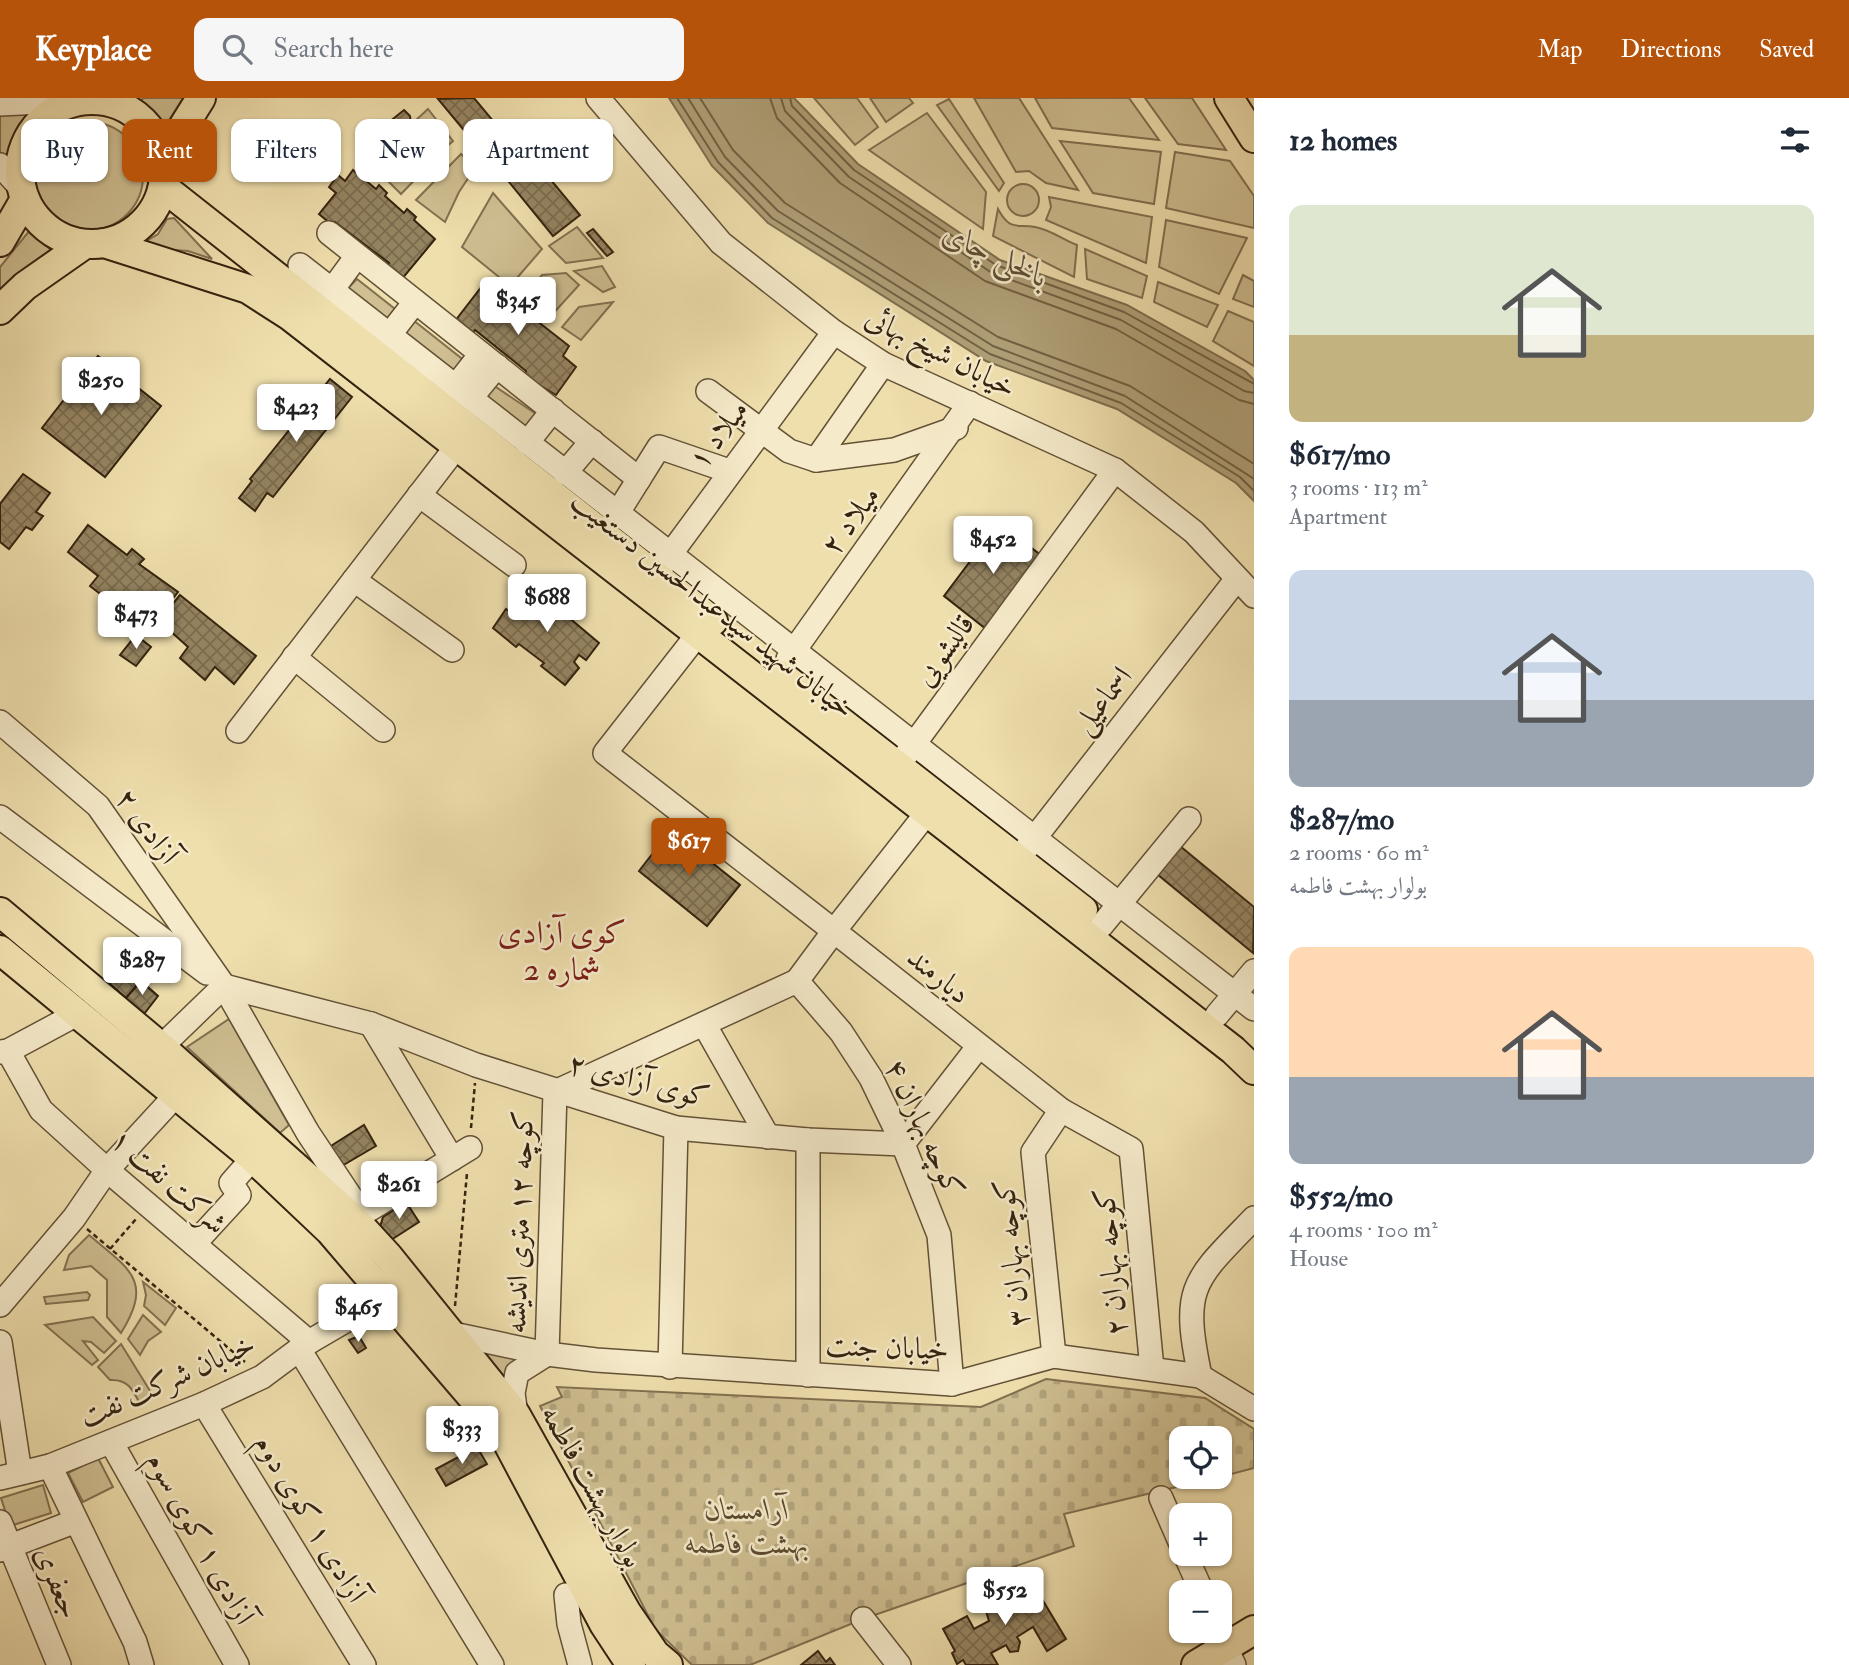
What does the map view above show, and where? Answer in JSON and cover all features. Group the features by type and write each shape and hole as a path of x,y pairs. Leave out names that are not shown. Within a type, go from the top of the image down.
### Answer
{"main road":[{"path":"190,119 201,98"},
{"path":"94,244 66,240 48,230 34,216 23,194 20,169 23,148 33,130 56,110 98,99 120,105 138,119"},
{"path":"1234,100 1254,138"},
{"path":"0,310 25,286 94,244 135,230 157,203 161,182"},
{"name":"خیابان شهید سیدعبدالحسین دستغیب","path":"172,182 241,251 382,345 662,565 779,673 907,755 1018,859 1102,925 1226,1005 1254,1042"},
{"path":"0,242 23,194"},
{"name":"خیابان شهید سیدعبدالحسین دستغیب","path":"94,244 225,281 257,293 290,316 926,814 1233,1050 1254,1070"},
{"path":"225,281 222,268 229,256 241,251"},
{"name":"بولوار بهشت فاطمه","path":"0,912 161,1046 358,1217 397,1289 502,1432 539,1477 627,1614 655,1654 667,1665"},
{"name":"بولوار بهشت فاطمه","path":"0,950 75,1015 177,1094 253,1158 330,1231 453,1334 516,1415 539,1477 604,1624 631,1665"},
{"path":"1196,1665 1254,1630"}],"street":[{"name":"خیابان شیخ بهائی","path":"598,98 721,243 834,332 883,364 1115,470 1194,532 1236,580 1254,596"},
{"path":"0,104 98,99"},
{"path":"0,165 23,194"},
{"path":"329,233 639,479"},
{"path":"332,290 357,256"},
{"path":"300,265 332,290 382,345 463,393 617,514 662,565 795,648 907,755 1036,836 1120,902 1226,1005 1254,1009"},
{"path":"382,345 415,302"},
{"name":"میلاد ۱","path":"662,565 834,332"},
{"path":"463,393 489,360"},
{"path":"816,460 883,364"},
{"path":"708,391 789,451 816,460 894,450 956,428"},
{"name":"میلاد ۲","path":"779,673 956,428 970,403"},
{"path":"527,443 553,411"},
{"path":"565,473 592,441"},
{"path":"237,731 457,446"},
{"path":"617,514 659,447 729,471"},
{"name":"قالیشویی","path":"907,755 1115,470"},
{"path":"419,495 514,565"},
{"path":"354,580 452,650"},
{"name":"اسماعیلی","path":"1018,859 1236,580"},
{"name":"دیارمند","path":"698,634 605,753 834,930 1060,1110 1130,1149"},
{"path":"295,657 383,730"},
{"name":"آزادی ۲","path":"0,722 98,806 224,986 358,1217"},
{"path":"555,1092 796,981 926,814"},
{"path":"0,817 224,986 161,1046"},
{"path":"1102,925 1189,819"},
{"path":"1226,1005 1254,971"},
{"name":"کوچه بهاران ۴","path":"796,981 841,1032 871,1078 903,1144 939,1235 952,1384"},
{"name":"کوی آزادی ۲","path":"224,986 371,1024 555,1092 676,1128 808,1140 903,1144"},
{"path":"4,1052 75,1015"},
{"path":"358,1217 461,1153 371,1024"},
{"path":"704,1024 768,1137"},
{"path":"903,1144 978,1047"},
{"name":"شرکت نفت ۱","path":"4,1052 41,1110 194,1244 304,1346 492,1665"},
{"name":"کوچه ۱۲ متری اندیشه","path":"547,1354 555,1092"},
{"path":"0,1306 74,1218 107,1170 177,1094"},
{"name":"کوچه بهاران ۳","path":"1054,1356 1033,1152 1060,1110"},
{"path":"670,1367 676,1128"},
{"path":"808,1140 808,1375"},
{"name":"کوچه بهاران ۲","path":"1130,1149 1152,1369"},
{"path":"194,1244 239,1195 231,1183 253,1158"},
{"path":"1200,1376 1190,1328 1191,1299 1207,1266 1254,1218"},
{"name":"خیابان شرکت نفت","path":"10,1476 50,1466 204,1404 262,1377 304,1346 397,1289"},
{"name":"خیابان جنت","path":"453,1334 547,1354 670,1367 952,1384 1054,1356 1200,1376 1254,1409"},
{"path":"0,1342 10,1476"},
{"path":"516,1415 513,1393 517,1373 547,1354"},
{"name":"آزادی ۱ کوی دوم","path":"204,1404 364,1665"},
{"name":"آزادی ۱ کوی سوم","path":"111,1442 236,1665"},
{"path":"50,1466 135,1642 142,1665"},
{"path":"1161,1498 1169,1516"},
{"path":"5,1548 76,1521"},
{"name":"جعفری","path":"0,1522 5,1548 58,1665"},
{"path":"566,1595 569,1624 580,1665"},
{"path":"863,1619 899,1665"}],"path":[{"path":"453,1334 461,1153 476,1065"},
{"path":"110,1249 148,1205"},
{"path":"74,1218 262,1377"}],"green space":[{"path":"144,98 183,98 170,119 156,119 138,102"},
{"path":"814,98 857,98 878,127 855,145"},
{"path":"870,98 909,98 913,103 886,122"},
{"path":"974,98 1019,98 1078,190 1046,183 1029,171 1016,172"},
{"path":"1035,98 1129,98 1159,140 1052,128"},
{"path":"1145,98 1192,98 1226,150 1178,144"},
{"path":"949,99 1004,183 999,191 937,105"},
{"path":"428,109 436,119 417,119"},
{"path":"0,112 26,112 27,117 21,119 6,157 0,156"},
{"path":"927,113 986,192 983,229 869,150"},
{"path":"108,125 122,134 122,182 142,182 134,206 119,221 99,229 79,229 59,221 44,206 36,182 108,182"},
{"path":"1060,141 1161,152 1154,204 1093,193"},
{"path":"1175,152 1230,161 1254,196 1254,228 1166,208"},
{"path":"461,154 463,182 466,182 445,222 416,200 434,182 449,182 449,166"},
{"path":"389,182 413,182 401,194"},
{"path":"1023,184 1034,189 1039,200 1034,211 1023,216 1012,211 1007,200 1012,189"},
{"path":"493,193 542,249 510,286 462,247"},
{"path":"1049,197 1152,217 1146,263 1046,220 1051,207"},
{"path":"998,209 1010,224 1040,228 1077,245 1074,277 993,236"},
{"path":"174,218 212,259 188,251 148,248 145,242 158,234 167,219"},
{"path":"1166,220 1247,238 1219,294 1159,267"},
{"path":"577,227 603,258 566,263 549,246"},
{"path":"30,230 52,251 0,295 0,267"},
{"path":"1085,249 1147,276 1142,298 1087,279"},
{"path":"602,266 615,287 603,292 574,271"},
{"path":"566,273 579,285 550,317 525,297 542,275"},
{"path":"1243,275 1254,281 1254,307 1233,299"},
{"path":"357,279 395,309 380,327 341,295"},
{"path":"1158,282 1218,305 1207,327 1154,302"},
{"path":"613,302 581,340 562,327 579,307"},
{"path":"1228,311 1254,322 1254,366 1213,341"},
{"path":"413,320 461,358 464,363 451,382 398,340"},
{"path":"493,385 539,416 522,438 481,390"},
{"path":"229,1019 289,1125 280,1133 187,1047"},
{"path":"89,1235 125,1267 136,1288 136,1300 131,1315 121,1333 107,1317 107,1280 91,1266 64,1270 69,1255"},
{"path":"143,1282 176,1308 165,1325 144,1306 146,1295"},
{"path":"87,1292 90,1295 88,1300 46,1304 44,1297"},
{"path":"143,1315 161,1332 148,1341 140,1355 128,1339"},
{"path":"93,1317 116,1341 104,1353 91,1342 83,1341 98,1360 92,1365 45,1325"},
{"path":"121,1344 152,1394 140,1404 126,1383 110,1380 98,1367"},
{"path":"483,1351 524,1357 506,1384"},
{"name":"آرامستان بهشت فاطمه","path":"1046,1379 1205,1398 1254,1429 1254,1468 1232,1474 1232,1426 1169,1426 1169,1489 1064,1514 1074,1546 863,1619 750,1665 692,1665 655,1629 540,1406 562,1397 557,1387 981,1407"},
{"path":"98,1458 113,1487 83,1502 68,1473"},
{"path":"43,1485 51,1513 10,1526 1,1498"}],"water":[{"path":"669,98 794,98 858,164 1000,260 1127,305 1245,371 1254,380 1254,501 1236,483 1117,409 986,361 768,223 712,166"}],"building":[{"path":"474,98 492,119 463,119 463,129 438,99"},
{"path":"404,110 410,119 393,119"},
{"path":"353,170 355,182 368,182 376,189 379,185 387,193 385,196 404,213 407,209 416,217 414,220 435,239 402,279 386,267 389,263 335,222 332,225 319,214 336,193 329,187 333,182 341,182 341,178 345,181"},
{"path":"509,182 553,182 580,215 553,236"},
{"path":"593,229 613,252 607,256 587,233"},
{"path":"486,281 569,346 563,356 576,367 556,395 524,376 526,371 475,330 471,335 455,321"},
{"path":"98,356 161,406 105,477 42,428"},
{"path":"330,379 352,397 273,497 267,493 255,511 239,498 252,481 250,479"},
{"path":"23,474 50,493 36,512 43,516 32,530 26,527 9,549 0,542 0,504"},
{"path":"999,523 1042,556 986,629 944,596"},
{"path":"88,525 127,555 132,549 144,559 139,564 178,592 156,620 124,597 116,606 90,586 98,576 68,552"},
{"path":"526,584 557,609 564,601 573,608 567,616 599,643 586,660 579,655 574,662 579,668 565,685 541,666 544,663 519,644 516,647 493,628 506,609 514,615 519,609 511,602"},
{"path":"180,595 256,656 234,684 215,667 205,680 180,658 188,647 159,621"},
{"path":"136,635 151,647 136,666 120,655"},
{"path":"671,830 740,885 707,926 639,871"},
{"path":"1180,846 1254,907 1253,953 1157,874"},
{"path":"124,966 141,981 126,998 110,984"},
{"path":"141,981 158,996 144,1014 126,998"},
{"path":"364,1125 376,1146 335,1170 323,1151"},
{"path":"406,1202 419,1222 391,1240 380,1227 383,1217"},
{"path":"359,1336 366,1348 358,1353 349,1340"},
{"path":"477,1447 487,1464 446,1486 436,1469"},
{"path":"1038,1573 1042,1579 1033,1584 1066,1639 1047,1651 1033,1627 1017,1637 1020,1642 1018,1651 1010,1652 1006,1645 991,1653 998,1665 966,1665 963,1660 957,1664 952,1653 955,1651 943,1629 967,1616 974,1629 989,1621 985,1608 988,1603 997,1605 1001,1611 1016,1603 1009,1591"},
{"path":"818,1651 826,1662 830,1658 835,1665 801,1665"}],"district":[{"name":"کوی آزادی شماره 2","path":"562,950"}],"water label":[{"name":"بالخلی چای","path":"996,254"}]}
